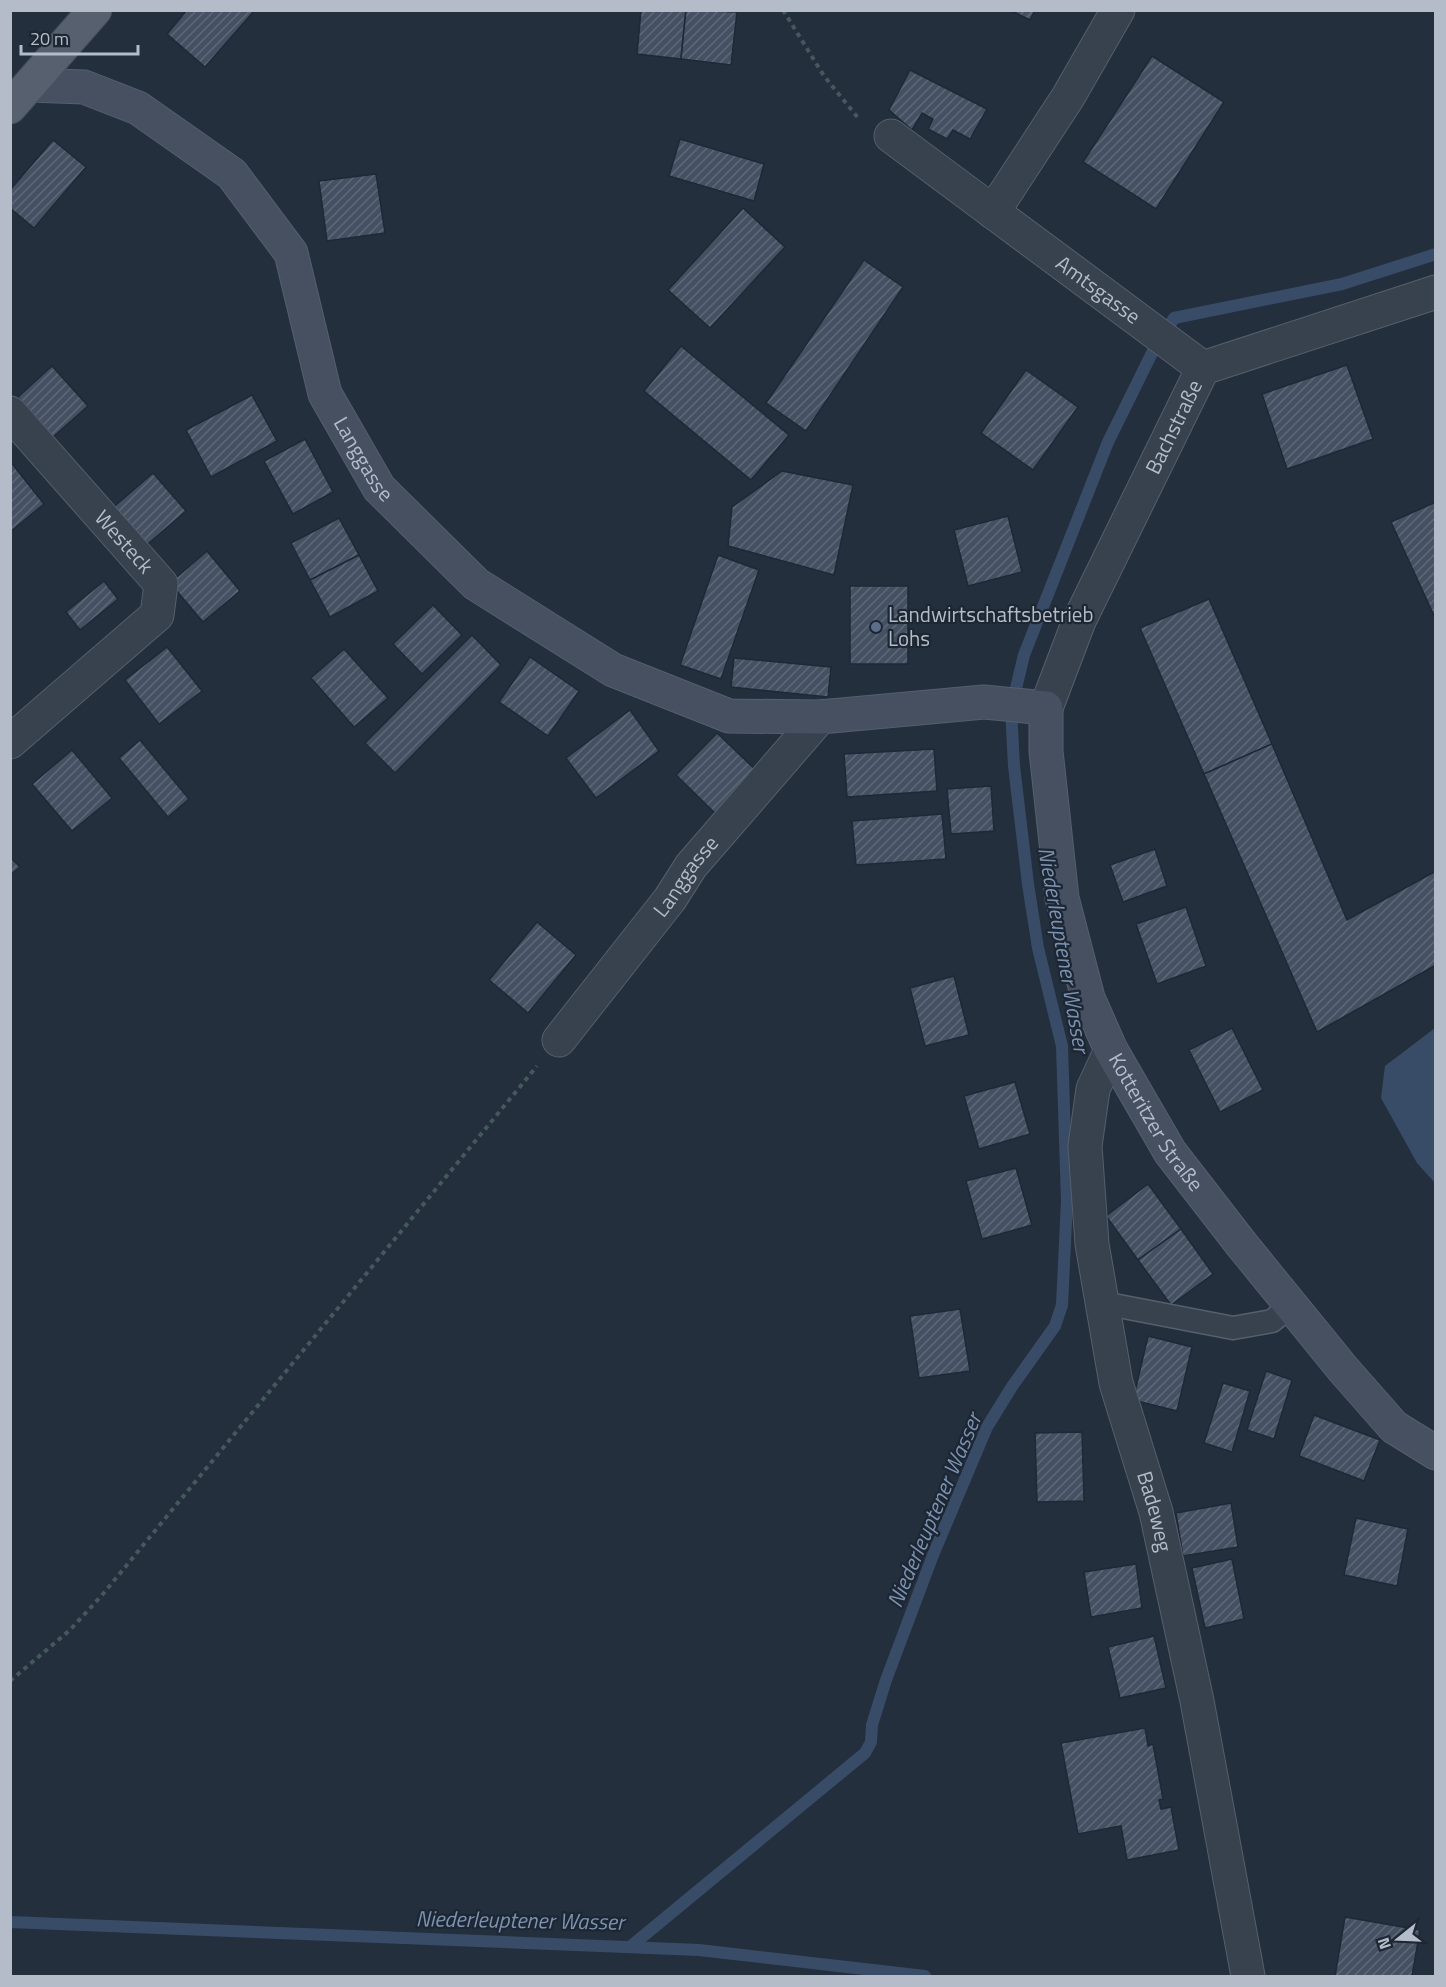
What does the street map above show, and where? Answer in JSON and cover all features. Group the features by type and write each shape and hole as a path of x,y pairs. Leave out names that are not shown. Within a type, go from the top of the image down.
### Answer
{"main road":[{"path":"17,91 95,10"}],"street":[{"path":"993,212 1068,97 1118,10"},
{"name":"Langgasse","path":"17,91 84,87 138,108 232,174 291,253 325,394 379,488 476,584 613,670 729,716 820,717 984,702 1038,708"},
{"name":"Amtsgasse","path":"891,136 1203,368"},
{"name":"Bachstraße","path":"1038,708 1203,368 1436,292"},
{"name":"Westeck","path":"10,413 161,584 157,615 10,742"},
{"name":"Kotteritzer Straße","path":"1038,708 1046,751 1062,898 1088,998 1111,1050 1170,1152 1343,1369 1394,1427 1436,1453"},
{"name":"Langgasse","path":"559,1040 670,899 691,866 820,717"},
{"name":"Badeweg","path":"1111,1050 1093,1089 1084,1146 1092,1244 1116,1383 1156,1512 1197,1701 1248,1977"}],"lane":[{"path":"1103,1303 1233,1328 1272,1321 1292,1305"}],"path":[{"path":"783,10 824,76 860,121 891,136"},
{"path":"10,1681 70,1630 103,1594 559,1040"}],"water":[{"path":"1435,1028 1435,1183 1417,1163 1381,1098 1385,1066"}],"building":[{"path":"187,10 255,10 205,67 167,34"},
{"path":"641,10 686,10 681,59 637,54"},
{"path":"686,10 737,12 731,65 681,59"},
{"path":"1010,10 1035,10 1030,20"},
{"path":"1152,56 1224,102 1156,209 1083,162"},
{"path":"910,70 987,109 970,139 953,130 947,139 928,129 933,119 922,113 912,130 889,110"},
{"path":"680,139 764,164 754,201 669,176"},
{"path":"53,140 86,167 34,228 10,208 10,190"},
{"path":"376,174 385,233 327,241 319,181"},
{"path":"743,208 785,247 710,328 668,290"},
{"path":"864,260 903,287 806,431 766,403"},
{"path":"681,346 789,435 751,480 644,391"},
{"path":"1347,365 1373,439 1287,469 1262,394"},
{"path":"52,366 88,406 53,437 18,397"},
{"path":"1026,370 1078,407 1033,470 981,433"},
{"path":"252,395 277,441 211,477 186,430"},
{"path":"305,439 333,492 293,514 264,461"},
{"path":"10,461 44,504 10,532"},
{"path":"782,471 853,485 834,575 728,546 732,507"},
{"path":"153,473 186,511 142,549 109,511"},
{"path":"1436,502 1436,620 1391,522"},
{"path":"1008,516 1022,572 968,586 954,530"},
{"path":"339,518 359,555 310,580 291,543"},
{"path":"207,551 240,591 203,622 170,583"},
{"path":"359,555 378,591 330,617 310,580"},
{"path":"718,555 759,570 721,679 680,665"},
{"path":"104,581 118,599 80,630 66,612"},
{"path":"850,586 908,586 908,664 850,664"},
{"path":"1209,599 1272,744 1204,774 1140,628"},
{"path":"433,605 462,635 422,674 393,644"},
{"path":"472,635 501,665 395,773 365,743"},
{"path":"167,647 202,691 159,724 125,680"},
{"path":"344,649 388,698 354,727 311,678"},
{"path":"530,657 579,691 548,736 499,702"},
{"path":"734,658 831,667 828,697 731,687"},
{"path":"630,710 659,751 596,798 566,758"},
{"path":"717,733 762,776 721,819 676,775"},
{"path":"140,740 189,799 168,817 119,758"},
{"path":"1272,744 1347,920 1436,871 1436,965 1317,1032 1204,774"},
{"path":"934,749 937,791 847,797 844,754"},
{"path":"72,750 112,798 72,831 32,784"},
{"path":"991,786 994,831 951,834 947,789"},
{"path":"942,814 946,859 856,865 852,821"},
{"path":"1155,849 1167,886 1123,902 1110,865"},
{"path":"10,857 20,867 10,875"},
{"path":"1186,907 1206,966 1157,984 1136,924"},
{"path":"537,922 576,955 528,1013 489,980"},
{"path":"954,976 969,1035 925,1046 910,988"},
{"path":"1232,1028 1263,1090 1220,1112 1189,1050"},
{"path":"1015,1082 1030,1134 979,1149 964,1096"},
{"path":"1016,1168 1032,1225 982,1239 966,1181"},
{"path":"1148,1184 1181,1229 1138,1260 1106,1216"},
{"path":"1181,1229 1213,1274 1171,1305 1138,1260"},
{"path":"960,1309 970,1371 919,1378 910,1316"},
{"path":"1148,1336 1192,1347 1177,1411 1133,1400"},
{"path":"1266,1371 1292,1380 1274,1439 1247,1430"},
{"path":"1223,1383 1250,1391 1232,1452 1204,1443"},
{"path":"1314,1415 1380,1440 1364,1481 1299,1456"},
{"path":"1082,1432 1084,1501 1037,1502 1035,1433"},
{"path":"1231,1503 1238,1547 1183,1556 1176,1513"},
{"path":"1356,1518 1408,1529 1397,1586 1344,1575"},
{"path":"1232,1559 1244,1619 1205,1628 1192,1568"},
{"path":"1136,1564 1142,1608 1091,1617 1084,1572"},
{"path":"1154,1636 1166,1688 1120,1698 1108,1647"},
{"path":"1145,1728 1148,1746 1153,1744 1163,1799 1159,1800 1161,1809 1171,1807 1179,1850 1127,1860 1121,1826 1078,1834 1061,1743"},
{"path":"1345,1917 1420,1930 1412,1976 1335,1976"}],"waterway":[{"name":"Niederleuptener Wasser","path":"630,1947 865,1753 871,1742 872,1725 886,1680 933,1555 987,1427 1011,1388 1055,1326 1062,1305 1067,1201 1062,1046 1038,948 1028,884 1014,766 1011,709 1024,655 1108,442 1152,353 1174,318 1342,284 1436,254"},
{"name":"Niederleuptener Wasser","path":"10,1922 699,1950 925,1976"}],"place":[{"name":"Landwirtschaftsbetrieb Lohs","path":"876,627"}]}
